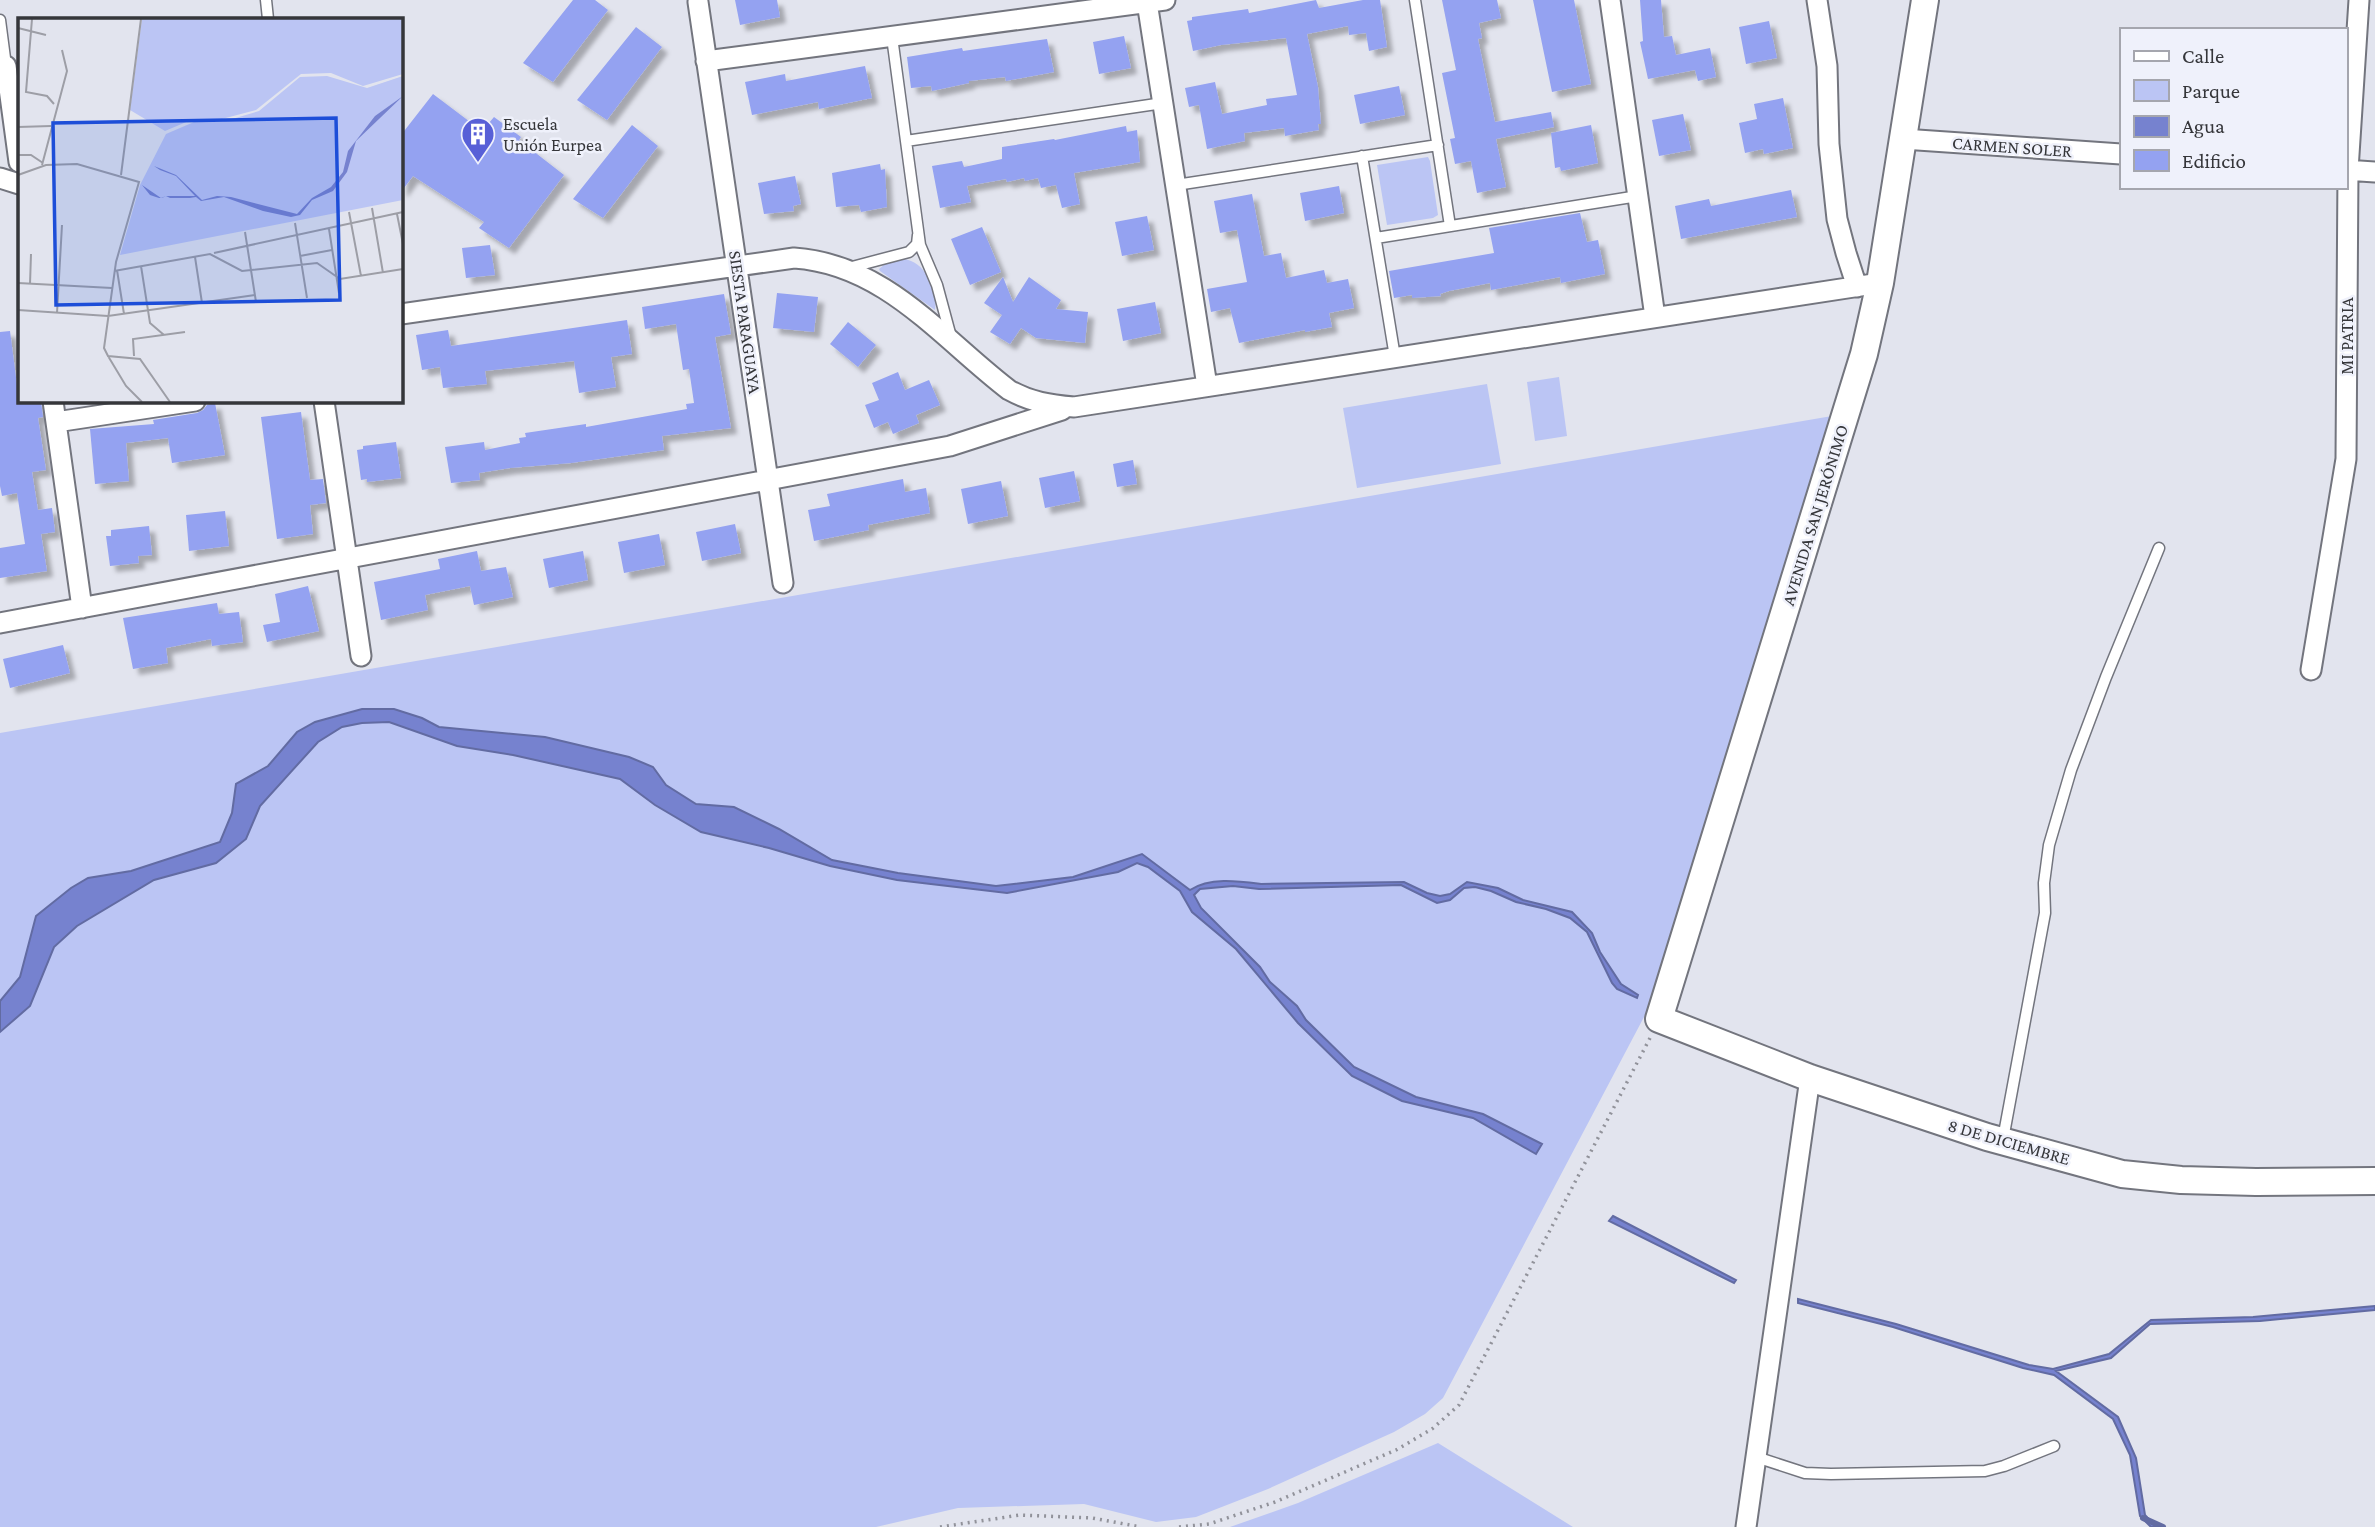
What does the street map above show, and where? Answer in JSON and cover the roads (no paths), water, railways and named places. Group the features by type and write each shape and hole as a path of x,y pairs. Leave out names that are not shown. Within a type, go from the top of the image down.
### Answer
{"street":[{"path":"1610,0 1655,317"},
{"path":"0,623 950,446 1073,407 1869,285 1846,253 1838,219 1829,144 1827,66 1817,0"},
{"name":"AVENIDA SAN JERÓNIMO","path":"1660,1019 1864,354 1869,285 1903,139 1925,0"},
{"name":"MI PATRIA","path":"2347,157 2359,0"},
{"name":"SIESTA PARAGUAYA","path":"698,1 783,583"},
{"path":"706,61 1156,1 1163,103 1207,386"},
{"path":"6,66 18,155"},
{"name":"CARMEN SOLER","path":"1903,139 2120,155"},
{"path":"2347,170 2375,172"},
{"path":"0,178 18,184"},
{"name":"MI PATRIA","path":"2311,670 2346,459 2346,189"},
{"path":"402,314 794,258 815,259 841,266 883,286 1009,390 1027,400 1044,405 1073,407"},
{"path":"53,402 82,608"},
{"path":"56,422 188,402"},
{"path":"324,402 361,656"},
{"name":"8 DE DICIEMBRE","path":"1660,1019 1810,1078 2003,1142 2122,1174 2180,1180 2375,1181"},
{"path":"1746,1527 1810,1078"}],"lane":[{"path":"265,0 268,18"},
{"path":"1415,0 1450,226"},
{"path":"0,20 6,66"},
{"path":"892,37 920,245 937,285 952,341"},
{"path":"906,141 1163,103"},
{"path":"1176,185 1438,145"},
{"path":"1362,156 1395,357"},
{"path":"1376,238 1638,195"},
{"path":"841,266 860,267 909,252 917,244 919,231"},
{"path":"2003,1142 2045,913 2044,883 2049,845 2071,771 2159,548"},
{"path":"1756,1457 1805,1473 1985,1471 2054,1446"}],"water":[{"path":"362,709 394,709 439,727 545,737 629,757 653,767 666,785 696,804 734,807 832,860 898,873 996,886 1073,877 1142,854 1190,890 1206,883 1224,881 1261,884 1404,882 1440,896 1450,894 1467,882 1498,888 1523,900 1572,912 1592,933 1600,952 1621,984 1638,995 1637,998 1617,989 1587,932 1570,918 1475,887 1464,888 1450,900 1437,903 1401,885 1259,889 1233,886 1200,889 1194,895 1201,908 1354,1067 1416,1097 1483,1114 1542,1144 1536,1154 1473,1118 1402,1101 1352,1076 1298,1023 1236,949 1192,912 1180,891 1148,867 1137,863 1118,872 1007,893 897,880 830,866 701,832 655,805 620,779 513,755 457,746 389,722 342,727 318,742 260,806 246,839 216,863 154,880 77,926 54,947 30,1006 0,1032 0,1001 20,977 36,916 88,878 131,871 220,842 232,813 236,784 268,766 297,732 315,722"},
{"path":"1613,1216 1736,1280 1734,1283 1609,1221"},
{"path":"1798,1299 1896,1324 2029,1365 2053,1369 2109,1354 2151,1320 2253,1317 2375,1306 2375,1310 2260,1321 2150,1324 2111,1358 2056,1371 2118,1417 2136,1458 2145,1515 2156,1527 2151,1527 2140,1516 2130,1455 2113,1419 2054,1375 2023,1368 1893,1327 1798,1303"}],"waterway":[{"path":"2143,1518 2163,1527"}],"place":[{"name":"Escuela Unión Eurpea","path":"478,164"}]}
